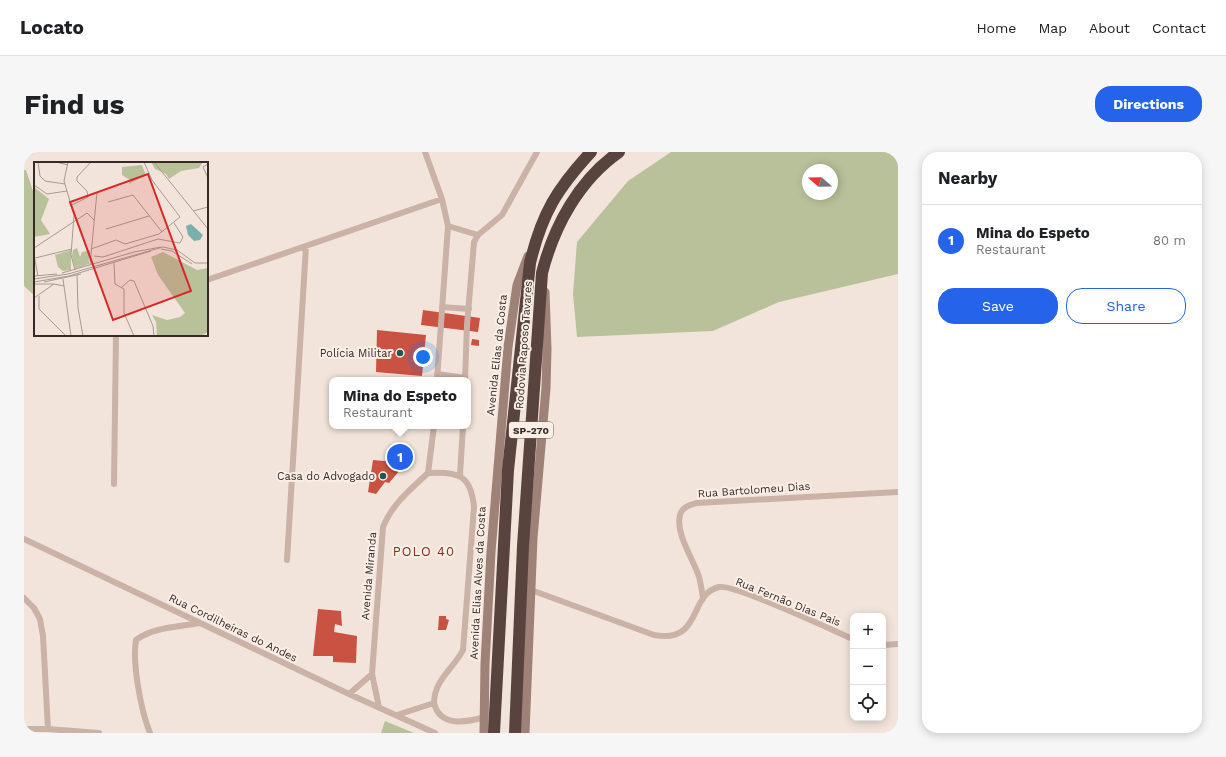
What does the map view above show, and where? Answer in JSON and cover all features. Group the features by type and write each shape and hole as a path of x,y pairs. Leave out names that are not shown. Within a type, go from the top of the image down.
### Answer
{"highway":[{"name":"Rodovia Raposo Tavares","path":"494,733 508,470 526,285 537,234 558,192 592,152"},
{"name":"Rodovia Raposo Tavares","path":"515,733 522,561 542,273 547,251 569,207 585,183 619,152"}],"main road":[{"name":"Avenida Elias da Costa","path":"500,434 513,308 525,263 537,234"},
{"path":"525,733 531,590 547,349 546,298 542,273"},
{"name":"Avenida Elias Alves da Costa","path":"484,733 485,664 491,552 500,434"}],"street":[{"path":"24,153 31,152"},
{"path":"426,152 442,199 448,226 437,377"},
{"path":"465,377 472,254 474,242 478,235 502,216 537,152"},
{"path":"208,280 442,199"},
{"path":"448,226 478,235"},
{"path":"287,560 306,246"},
{"path":"442,307 469,309"},
{"path":"114,484 116,336"},
{"path":"434,429 428,472 445,472 460,475 468,483 473,493 474,506 463,650 456,662 438,685 434,703 438,712 447,719 456,722 485,717"},
{"path":"460,475 463,429"},
{"name":"Avenida Miranda","path":"379,707 372,674 383,527 389,514 397,503 428,472"},
{"name":"Rua Bartolomeu Dias","path":"703,599 699,577 685,544 679,525 680,514 685,507 697,503 898,492"},
{"name":"Rua Cordilheiras do Andes","path":"24,539 349,694 435,733"},
{"name":"Rua Fernão Dias Pais","path":"531,590 654,636 666,638 678,635 688,626 703,599 710,591 720,587 735,590 772,604 850,638"},
{"path":"24,598 34,608 41,625 48,729"},
{"path":"150,733 142,704 135,664 136,640 143,635 152,632 200,623"},
{"path":"886,645 898,644"},
{"path":"349,694 372,674"},
{"path":"397,715 434,703"},
{"path":"24,729 48,729 99,733"}],"green space":[{"path":"671,152 898,152 898,274 779,302 713,331 577,337 573,294 577,242 628,181"},
{"path":"24,170 26,170 34,194 34,295 24,286"},
{"path":"385,721 414,733 381,733"}],"building":[{"path":"423,310 480,318 478,332 421,325"},
{"name":"Polícia Militar","path":"377,330 426,335 422,376 376,372"},
{"path":"472,339 479,340 479,346 471,345"},
{"name":"Casa do Advogado","path":"373,460 395,462 400,470 389,483 385,482 376,494 368,492"},
{"path":"318,609 341,611 342,626 335,624 334,632 357,636 356,663 333,662 333,656 313,656"},
{"path":"439,616 446,616 446,619 449,620 446,630 438,630"}],"place":[{"name":"Polícia Militar","path":"400,353"},
{"name":"Mina do Espeto","path":"400,457"},
{"name":"Casa do Advogado","path":"383,476"}],"district":[{"name":"POLO 40","path":"424,551"}]}
